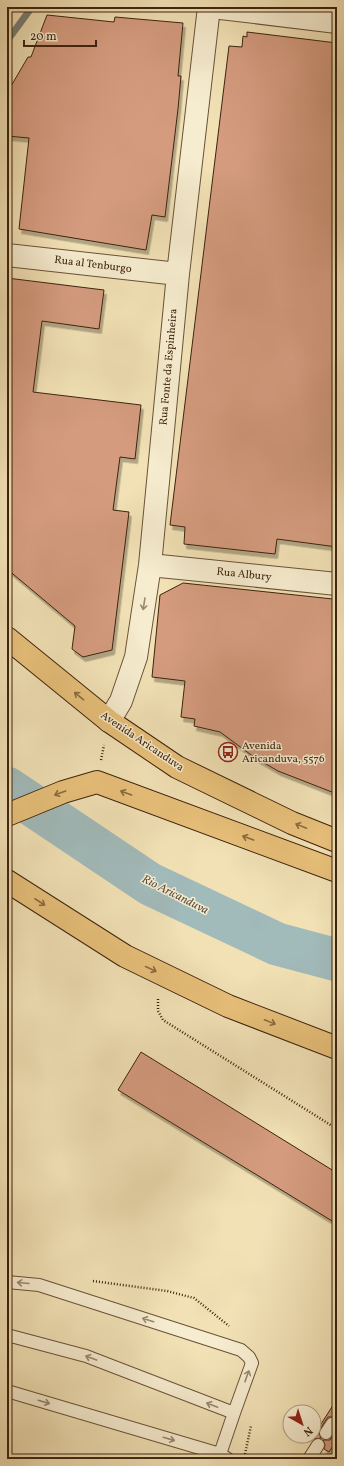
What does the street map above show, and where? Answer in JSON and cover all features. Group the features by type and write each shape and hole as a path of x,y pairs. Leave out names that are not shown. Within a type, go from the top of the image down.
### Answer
{"highway":[{"name":"Avenida Aricanduva","path":"7,638 109,721 177,767 292,823 337,841"},
{"path":"7,815 63,792 97,782 337,871"},
{"path":"7,881 125,956 228,1006 332,1049"}],"street":[{"path":"210,7 337,22"},
{"name":"Rua Fonte da Espinheira","path":"109,721 121,701 136,657 150,566 178,274 210,7"},
{"name":"Rua al Tenburgo","path":"7,255 178,274"},
{"name":"Rua Albury","path":"150,566 337,584"}],"lane":[{"path":"7,1282 39,1285 241,1350 249,1357 252,1363 234,1413 224,1457 7,1391"},
{"path":"7,1336 86,1356 234,1413"},
{"path":"310,1459 318,1445"}],"path":[{"path":"97,782 109,721"},
{"path":"158,972 158,1011 163,1020 337,1129"}],"building":[{"path":"47,15 114,22 115,17 183,23 178,76 181,76 178,109 165,217 152,215 146,250 19,229 29,138 7,136 7,93 28,57 31,57"},
{"path":"247,32 337,43 337,547 277,539 275,554 184,544 185,527 170,525 229,46 242,47 243,36 247,37"},
{"path":"7,278 104,290 99,329 42,321 33,392 141,405 135,459 120,457 113,510 129,512 112,650 83,657 72,649 75,626 7,569"},
{"path":"183,583 333,599 333,606 337,606 337,794 278,771 254,757 220,732 194,726 195,719 181,717 185,681 152,677 160,595"},
{"path":"141,1052 337,1173 337,1224 118,1090"},
{"path":"337,1399 337,1419 328,1417 322,1426 322,1422"},
{"path":"337,1430 337,1440 329,1452 324,1449 325,1445 323,1440 330,1440"}],"waterway":[{"path":"7,41 32,7"},
{"name":"Rio Aricanduva","path":"7,788 150,884 277,944 337,960"}],"place":[{"name":"Avenida Aricanduva, 5576","path":"228,752"}]}
